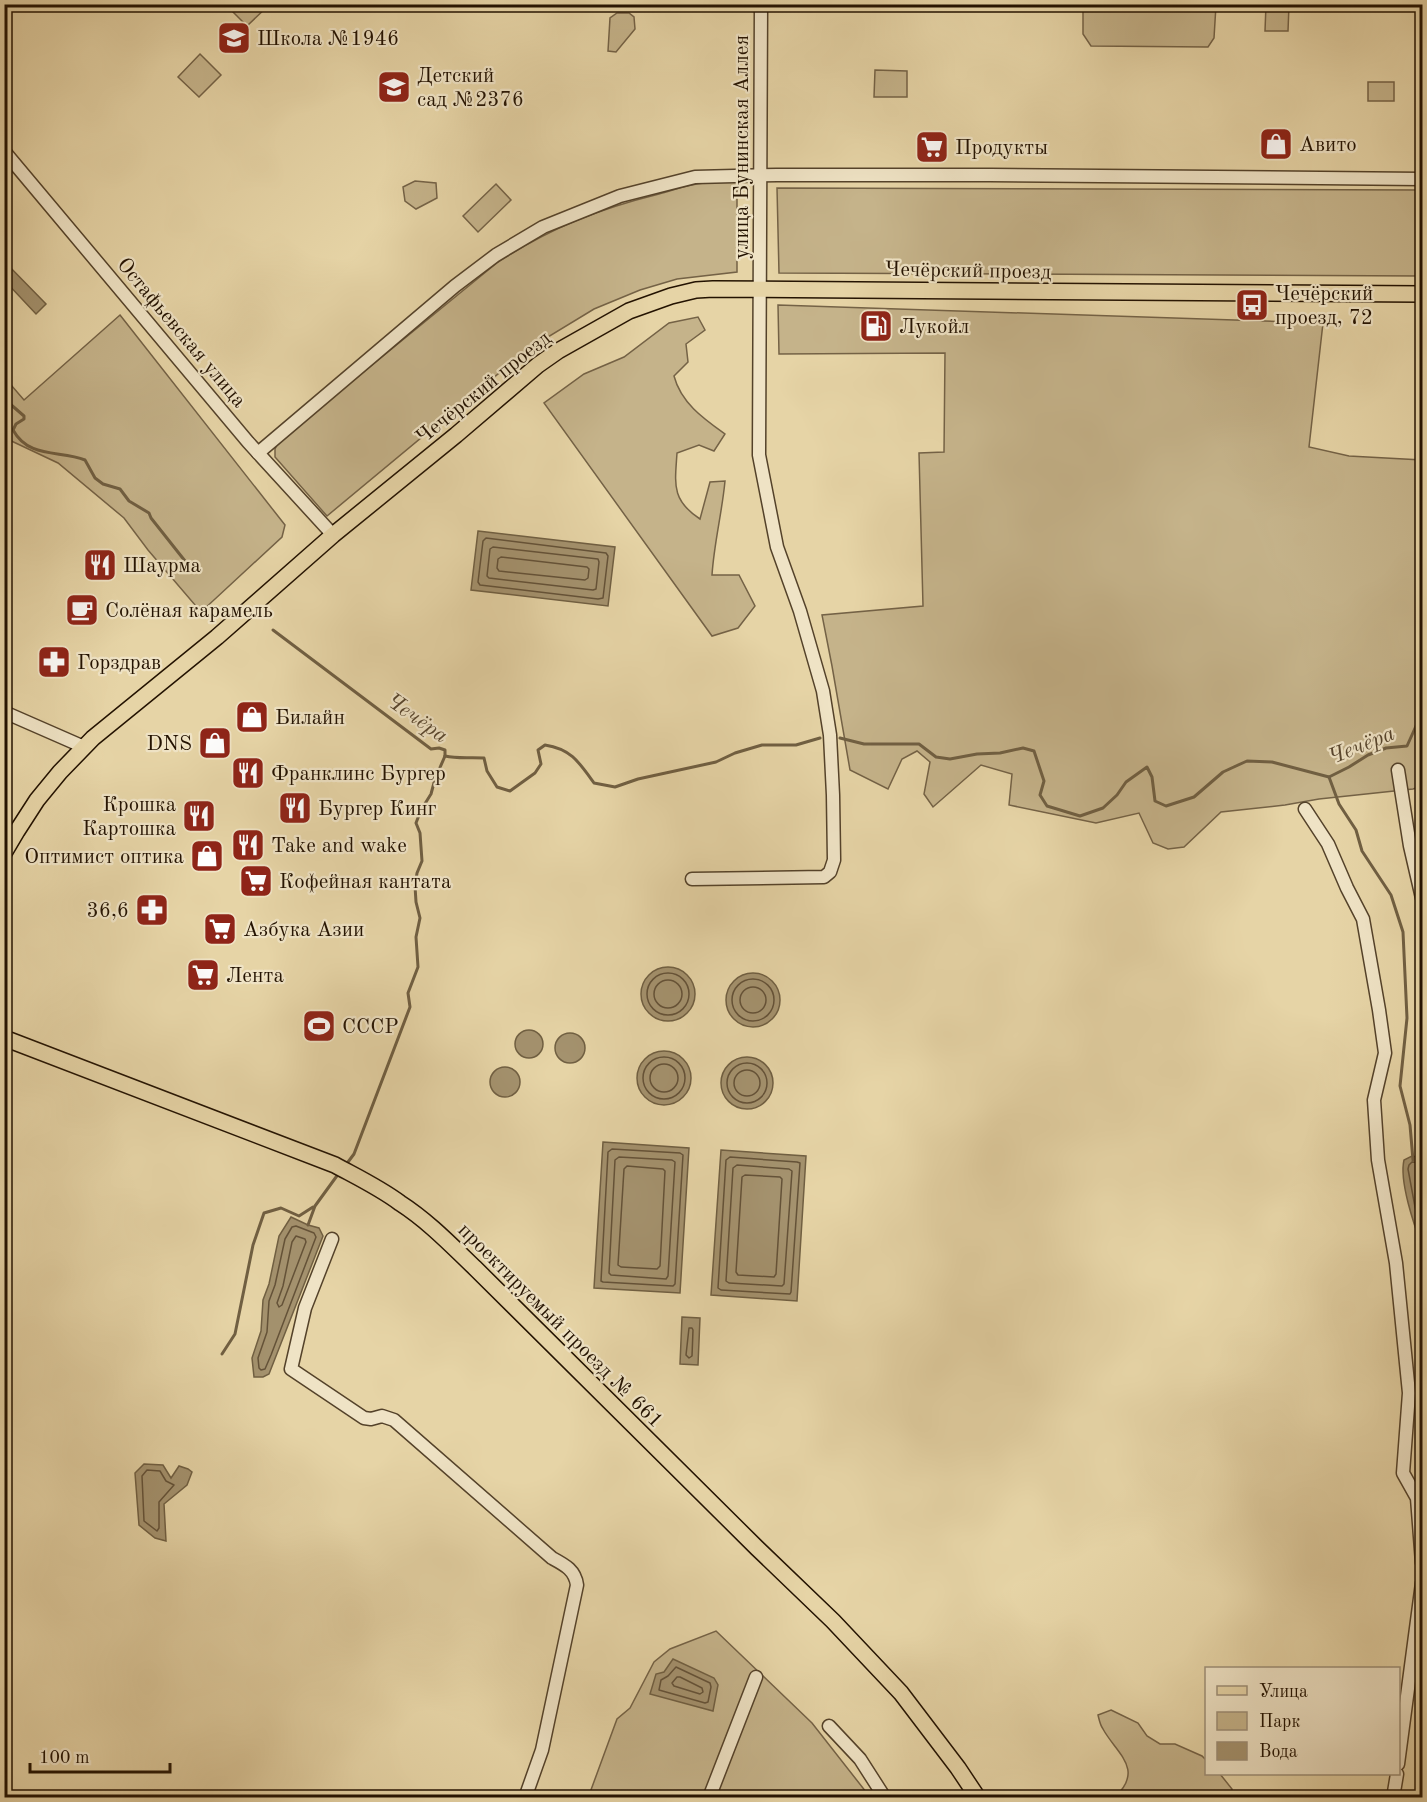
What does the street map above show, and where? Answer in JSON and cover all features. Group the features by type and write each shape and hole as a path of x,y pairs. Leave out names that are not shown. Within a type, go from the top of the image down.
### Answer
{"main road":[{"name":"Чечёрский проезд","path":"4,854 37,800 84,747 217,637 333,535 538,365 601,326 638,307 680,293 713,289 1422,294"},
{"name":"проектируемый проезд № 661","path":"4,1038 335,1165 402,1203 475,1268 833,1621 901,1693 978,1797"}],"street":[{"name":"улица Бунинская Аллея","path":"692,879 824,877 830,872 834,860 830,735 823,691 800,611 777,547 759,455 761,4"},
{"name":"Остафьевская улица","path":"4,151 258,453 333,535"},
{"path":"258,453 496,255 543,227 620,196 695,177 990,175 1422,179"},
{"path":"4,712 84,747"},
{"path":"1398,770 1410,846 1422,898"},
{"path":"1305,809 1328,844 1363,919 1379,1010 1385,1053 1374,1100 1378,1160 1396,1263 1410,1394 1403,1473 1420,1496 1422,1563"},
{"path":"332,1239 305,1308 291,1369 364,1418 382,1416 394,1420 552,1558 568,1567 576,1576 575,1596 542,1750 525,1797"},
{"path":"1400,1749 1422,1583"},
{"path":"709,1797 756,1677"},
{"path":"829,1726 860,1759 885,1797"},
{"path":"1393,1797 1397,1775"}],"green space":[{"path":"226,5 269,5 247,26"},
{"path":"1083,5 1216,5 1214,38 1208,47 1091,46 1083,34"},
{"path":"1266,5 1289,5 1288,31 1265,31"},
{"path":"617,13 629,13 634,17 635,29 616,52 608,51 610,18"},
{"path":"200,54 221,75 199,97 178,77"},
{"path":"875,70 907,71 907,97 874,97"},
{"path":"1368,82 1394,82 1394,101 1368,101"},
{"path":"415,181 436,183 437,198 416,209 405,201 403,187"},
{"path":"737,182 737,272 677,279 640,290 594,309 528,349 327,516 275,457 275,449 279,441 498,262 518,250 556,229 616,206 693,185"},
{"path":"496,184 511,200 478,232 463,216"},
{"path":"777,188 1422,190 1422,276 779,273"},
{"path":"778,305 1323,323 1309,447 1349,456 1422,460 1422,786 1413,789 1221,812 1184,847 1168,849 1153,843 1139,813 1096,823 1009,805 1012,774 981,765 933,807 924,794 930,762 917,751 902,759 888,789 850,770 822,615 923,606 919,453 944,452 945,353 779,354"},
{"path":"120,315 285,525 282,537 201,612 124,518 58,463 5,438 5,378 24,400"},
{"path":"698,317 705,330 686,344 688,362 674,376 677,386 688,402 701,416 725,434 714,451 699,445 677,453 677,490 684,505 700,519 710,482 725,481 712,575 739,575 755,606 738,628 712,636 544,403 584,374 624,357 669,323"},
{"path":"716,1631 812,1723 870,1797 588,1798 617,1719 630,1708 654,1662 670,1649"},
{"path":"1111,1710 1138,1723 1147,1736 1160,1744 1175,1744 1202,1756 1205,1759 1205,1775 1221,1775 1232,1789 1232,1797 1115,1797 1124,1787 1128,1778 1128,1770 1102,1727 1098,1715"}],"water":[{"path":"4,261 46,304 36,314 5,281"},
{"path":"478,531 615,547 608,606 471,590"},
{"path":"663,967 673,967 683,971 691,979 695,994 691,1009 683,1017 673,1021 663,1021 653,1017 645,1009 641,999 641,989 645,979 653,971"},
{"path":"748,973 758,973 768,977 776,985 780,1000 776,1015 768,1023 758,1027 748,1027 738,1023 730,1015 726,1005 726,995 730,985 738,977"},
{"path":"529,1030 539,1034 543,1044 539,1054 529,1058 519,1054 515,1044 519,1034"},
{"path":"570,1033 581,1037 585,1048 581,1059 570,1063 559,1059 555,1048 559,1037"},
{"path":"659,1051 669,1051 679,1055 687,1063 691,1078 687,1093 679,1101 669,1105 659,1105 649,1101 641,1093 637,1083 637,1073 641,1063 649,1055"},
{"path":"742,1057 752,1057 762,1061 769,1068 773,1083 769,1098 762,1105 752,1109 742,1109 732,1105 725,1098 721,1088 721,1078 725,1068 732,1061"},
{"path":"505,1067 511,1068 519,1076 519,1088 511,1096 505,1097 499,1096 491,1088 490,1082 491,1076 499,1068"},
{"path":"603,1142 689,1148 680,1293 594,1288"},
{"path":"721,1150 806,1156 797,1301 711,1295"},
{"path":"1412,1156 1422,1158 1422,1246 1408,1203 1404,1179 1404,1160"},
{"path":"291,1217 319,1228 323,1236 269,1374 254,1377 252,1358 261,1331 263,1300 269,1284 279,1236"},
{"path":"682,1317 700,1318 698,1365 680,1364"},
{"path":"144,1464 163,1465 171,1478 179,1466 192,1472 187,1485 164,1504 166,1541 155,1538 139,1525 135,1473"},
{"path":"673,1659 714,1678 718,1685 713,1711 650,1694 656,1674 664,1672"}],"waterway":[{"name":"Чечёра","path":"4,401 24,416 24,419 16,424 13,430 27,446 85,460 95,478 103,484 120,489 129,501 149,513 189,566"},
{"name":"Чечёра","path":"273,630 431,749 445,750 445,756"},
{"name":"Чечёра","path":"840,738 864,744 919,744 936,757 950,759 1023,748 1034,751 1044,781 1040,795 1047,806 1080,816 1103,808 1117,795 1126,782 1147,767 1152,777 1155,801 1166,806 1194,797 1223,772 1247,761 1272,762 1329,777 1368,755 1386,748 1407,746 1416,726 1422,722"},
{"name":"Чечёра","path":"445,756 484,758 487,771 497,787 510,791 535,773 541,764 538,750 545,745 568,753 594,783 615,787 638,779 716,762 735,753 762,745 796,745 820,738"},
{"path":"345,1166 354,1154 410,1007 408,993 418,967 416,937 420,918 415,886 422,861 420,833 416,823 431,794 445,756"},
{"path":"1329,777 1339,804 1356,830 1362,851 1391,895 1403,932 1407,1018 1400,1086 1410,1125 1413,1160"},
{"path":"308,1225 315,1206 339,1173"},
{"path":"222,1354 235,1334 253,1245 264,1213 281,1208 299,1216 313,1207"}],"place":[{"name":"Школа №1946","path":"234,38"},
{"name":"Детский сад №2376","path":"394,87"},
{"name":"Авито","path":"1276,144"},
{"name":"Продукты","path":"932,147"},
{"name":"Чечёрский проезд, 72","path":"1252,305"},
{"name":"Лукойл","path":"876,326"},
{"name":"Шаурма","path":"100,565"},
{"name":"Солёная карамель","path":"82,610"},
{"name":"Горздрав","path":"54,662"},
{"name":"Билайн","path":"252,717"},
{"name":"DNS","path":"215,743"},
{"name":"Франклинс Бургер","path":"248,773"},
{"name":"Бургер Кинг","path":"295,808"},
{"name":"Крошка Картошка","path":"199,816"},
{"name":"Take and wake","path":"248,845"},
{"name":"Оптимист оптика","path":"207,856"},
{"name":"Кофейная кантата","path":"256,881"},
{"name":"36,6","path":"152,910"},
{"name":"Азбука Азии","path":"220,929"},
{"name":"Лента","path":"203,975"},
{"name":"СССР","path":"319,1026"}]}
